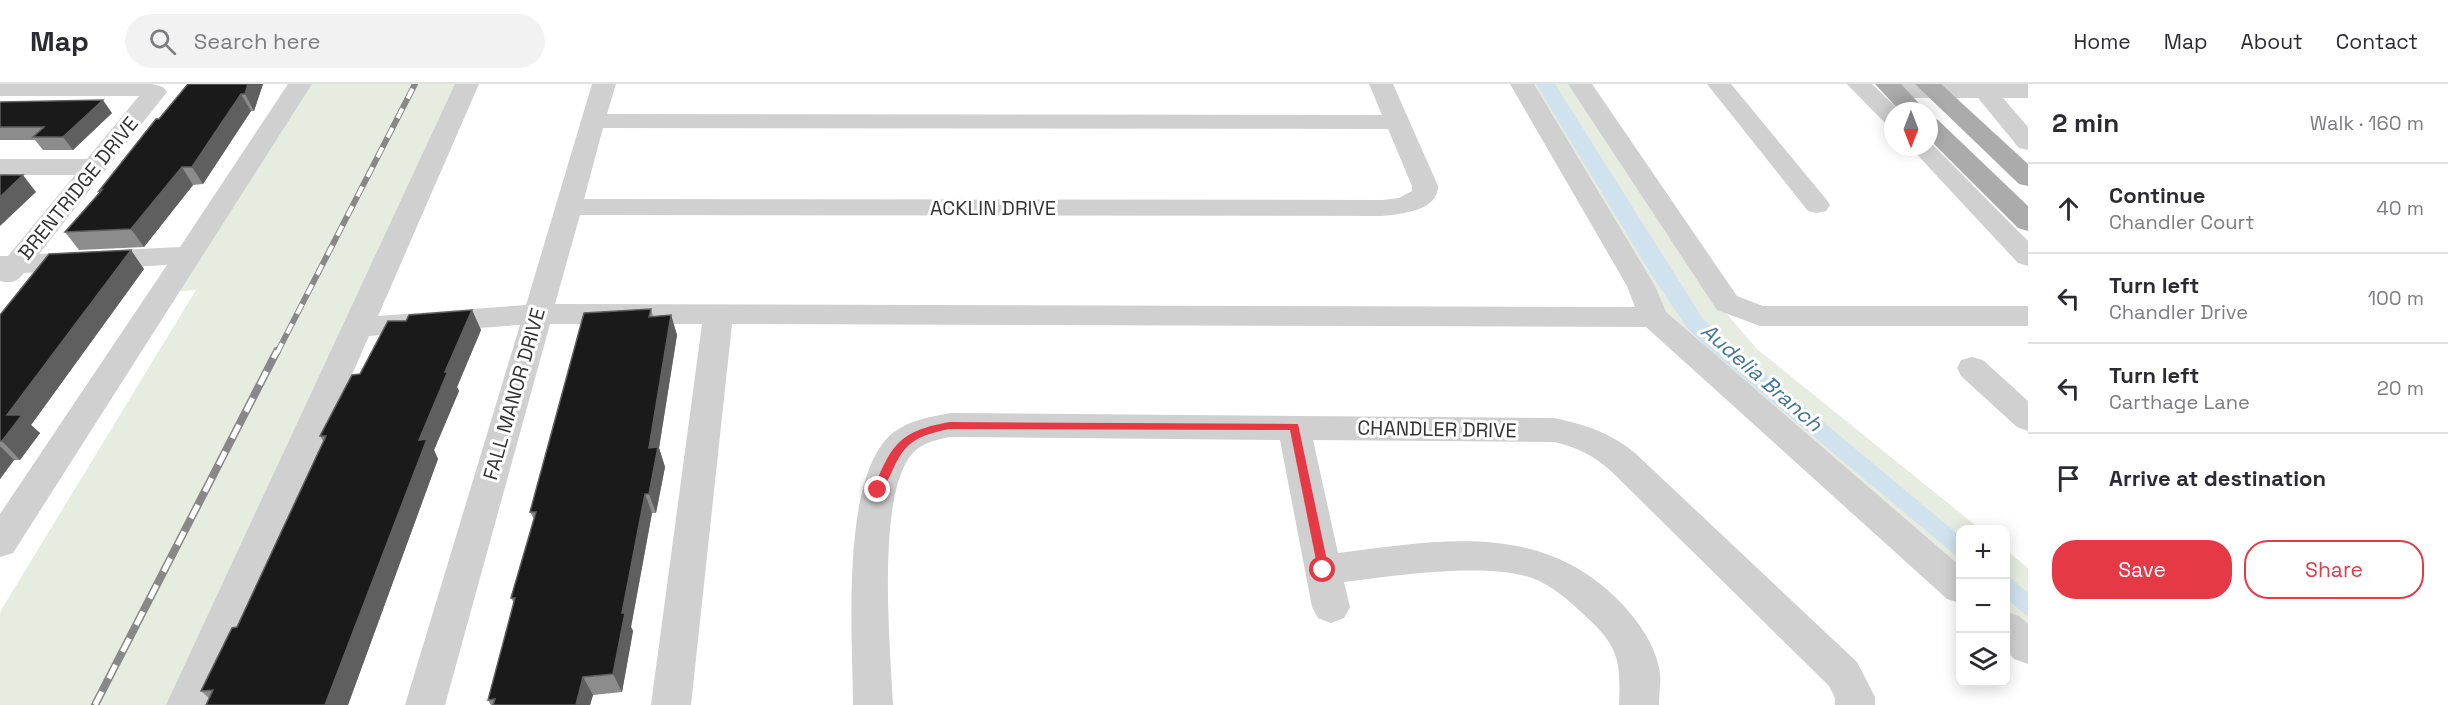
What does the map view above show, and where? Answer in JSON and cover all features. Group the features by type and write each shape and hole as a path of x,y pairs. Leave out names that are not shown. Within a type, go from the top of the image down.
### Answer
{"main road":[{"path":"1890,88 1905,102"},
{"path":"1931,88 2028,178"},
{"path":"1938,134 2028,222"}],"street":[{"path":"0,543 300,84"},
{"path":"186,705 467,84"},
{"name":"FALL MANOR DRIVE","path":"425,705 604,84"},
{"path":"593,121 1397,122 1381,84"},
{"path":"1522,84 1641,286 1653,316 1956,584"},
{"path":"1580,84 1726,303 1760,316 2028,316"},
{"path":"1719,84 1817,204"},
{"path":"1859,84 1884,109"},
{"path":"1890,88 2028,91"},
{"name":"BRENTRIDGE DRIVE","path":"0,89 144,89 155,92 95,167 5,272"},
{"path":"1985,91 2028,143"},
{"name":"ACKLIN DRIVE","path":"568,207 1382,208 1417,201 1425,194 1425,186 1397,122"},
{"path":"1931,156 2028,257"},
{"path":"0,167 95,167"},
{"path":"5,272 188,255"},
{"path":"358,327 537,314 1653,316"},
{"path":"671,705 718,315"},
{"path":"1972,368 2028,419"},
{"name":"CHANDLER DRIVE","path":"873,705 870,566 878,490 890,460 905,441 926,430 950,425 1554,430 1586,436 1610,450 1623,462 1843,674 1855,697 1855,705"},
{"path":"1294,427 1331,607"},
{"path":"1323,570 1395,561 1484,557 1535,563 1569,581 1600,605 1625,633 1640,671 1639,705"},
{"path":"2010,631 2028,647"}],"shaded area":[{"path":"299,84 462,84 178,705 0,705 0,612 196,290 162,293"},
{"path":"1524,84 1575,84 1726,313 1757,349 1975,525 1956,525 1956,573 1681,337"},
{"path":"2010,553 2028,568 2028,634 2010,618"}],"water":[{"name":"Audelia Branch","path":"1536,84 1555,84 1703,319 1726,341 1956,533 1956,556 1709,349 1687,328 1651,274"},
{"path":"2010,577 2028,593 2028,617 2010,601"}],"building":[{"path":"188,84 248,84 245,94 241,94 192,167 182,167 131,229 65,232 102,190 99,191 156,119 159,119"},
{"path":"103,100 63,137 33,137 44,127 0,127 0,102"},
{"path":"0,175 23,175 0,197"},
{"path":"131,250 7,415 22,415 0,441 0,315 49,254"},
{"path":"651,309 649,317 671,315 649,448 658,447 649,494 645,494 622,613 625,613 613,674 583,677 576,705 493,705 495,699 488,700 515,598 511,598 536,512 530,512 584,313"},
{"path":"472,310 419,440 427,439 325,705 206,705 213,690 201,691 232,628 237,627 326,436 320,436 352,375 360,374 388,321 406,321 409,315"}],"railway":[{"path":"277,353 415,84"},
{"path":"95,705 277,351"}],"route":[{"path":"878,490 890,460 905,441 926,430 950,425 1294,427 1323,570"}]}
